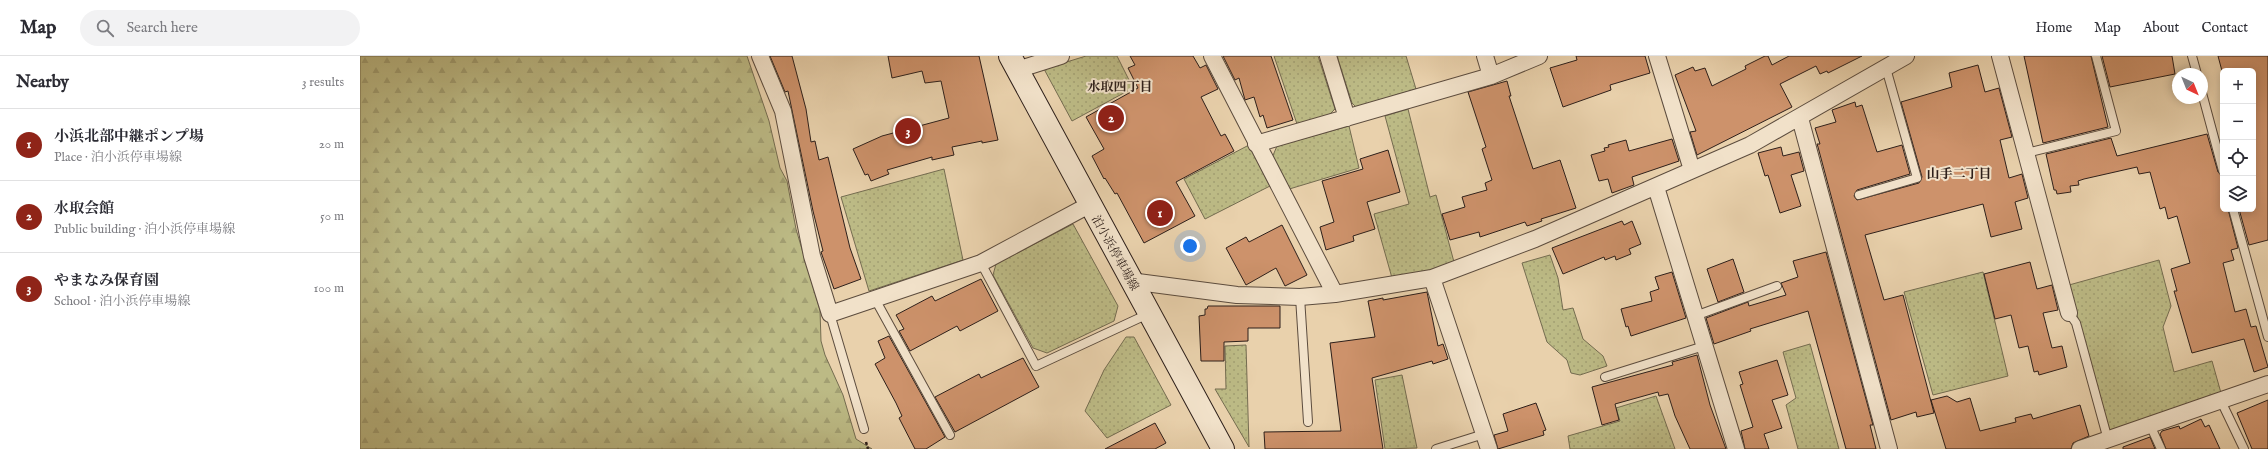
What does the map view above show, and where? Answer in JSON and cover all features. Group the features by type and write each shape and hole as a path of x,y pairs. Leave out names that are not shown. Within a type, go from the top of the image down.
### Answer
{"main road":[{"name":"泊小浜停車場線","path":"1013,63 1130,281 1223,449"}],"street":[{"path":"760,56 782,111 812,256 830,314 981,263 1089,205"},
{"path":"1013,63 1061,56"},
{"path":"1212,56 1256,144 1335,294"},
{"path":"1328,56 1347,118"},
{"path":"1485,56 1491,76"},
{"path":"1256,144 1491,76 1540,56"},
{"path":"1657,56 1692,170"},
{"path":"1130,281 1237,295 1300,297 1335,294 1432,278 1535,239 1750,145 1800,118 1906,56"},
{"path":"2000,56 2069,313"},
{"path":"1800,118 1889,449"},
{"path":"1656,187 1736,449"},
{"path":"1432,278 1486,442"},
{"path":"2080,449 2268,384"}],"lane":[{"path":"2026,153 2116,131 2096,56"},
{"path":"2192,56 2195,68"},
{"path":"1859,195 1917,178 1886,68"},
{"path":"2205,104 2220,160"},
{"path":"2234,212 2268,337"},
{"path":"981,263 1036,366 1148,314"},
{"path":"1695,316 1777,286"},
{"path":"1300,297 1308,422"},
{"path":"875,299 950,435"},
{"path":"2069,313 2076,323 2108,440"},
{"path":"830,314 864,429"},
{"path":"1605,377 1704,346"},
{"path":"2221,400 2244,449"},
{"path":"2150,425 2161,449"},
{"path":"1436,449 1486,442"}],"green space":[{"path":"360,56 747,56 769,121 780,168 787,181 796,229 820,310 821,341 825,355 843,395 856,439 872,449 360,449"},
{"path":"1086,56 1117,56 1133,88 1072,121 1044,69"},
{"path":"1274,56 1318,56 1335,109 1329,115 1297,124"},
{"path":"1337,56 1406,56 1416,89 1356,107 1352,103"},
{"path":"1408,109 1430,197 1436,195 1454,262 1428,272 1392,278 1374,214 1409,204 1385,116"},
{"path":"1349,126 1359,168 1286,190 1271,160 1277,146"},
{"path":"1249,145 1270,186 1205,219 1184,179"},
{"path":"944,169 963,260 869,291 841,197"},
{"path":"1073,224 1118,306 1114,321 1047,353 1033,348 993,275 996,264"},
{"path":"1550,255 1558,278 1563,310 1573,308 1583,339 1603,356 1607,366 1580,375 1571,373 1567,360 1547,342 1522,263"},
{"path":"2159,260 2171,306 2163,327 2174,372 2212,361 2221,393 2108,434 2069,285"},
{"path":"1983,272 2008,376 1933,395 1904,292"},
{"path":"1126,337 1134,337 1171,405 1107,438 1085,411 1104,370"},
{"path":"1810,344 1839,449 1798,449 1786,405 1796,398 1783,352"},
{"path":"1246,345 1249,447 1215,389 1226,389 1225,346"},
{"path":"1402,375 1417,448 1385,449 1375,380"},
{"path":"1656,396 1675,449 1570,449 1568,436 1620,421 1616,408"}],"building":[{"path":"770,56 792,56 806,109 811,142 815,141 819,160 828,157 850,248 861,279 834,289 821,252 823,251 813,211 788,91 785,92"},
{"path":"888,56 979,56 998,140 982,143 982,141 952,147 954,155 932,160 932,157 887,170 889,174 871,181 868,174 865,175 853,149 882,136 949,118 941,81 925,83 922,71 892,78"},
{"path":"1130,56 1193,56 1200,68 1206,65 1218,89 1201,97 1221,136 1225,134 1234,151 1176,182 1195,216 1144,243 1117,193 1115,194 1105,178 1104,179 1092,156 1104,149 1086,117 1138,88 1128,68 1135,65"},
{"path":"1223,56 1271,56 1293,120 1267,128 1263,115 1260,117 1254,97 1245,100 1239,78 1235,80"},
{"path":"1576,56 1645,56 1650,73 1610,85 1611,90 1563,107 1550,68 1577,60"},
{"path":"1768,56 1772,65 1789,56 1862,56 1828,73 1827,71 1820,74 1816,66 1780,84 1792,107 1697,155 1690,132 1696,131 1675,75 1693,67 1695,71 1705,68 1712,86 1746,69 1745,66"},
{"path":"2024,56 2091,56 2108,127 2043,143"},
{"path":"2102,56 2172,56 2174,68 2172,68 2172,75 2110,87"},
{"path":"2218,56 2268,56 2268,240 2249,245 2240,212 2256,212 2256,68 2221,68"},
{"path":"1978,65 1985,92 1999,88 2012,137 2000,140 2009,178 2022,174 2028,198 2015,202 2022,229 1991,237 1983,204 1865,235 1884,300 1903,295 1934,413 1917,417 1916,412 1891,420 1817,144 1820,144 1815,128 1836,122 1832,110 1855,102 1856,107 1862,105 1877,152 1902,145 1910,174 1857,190 1854,196 1857,200 1919,183 1922,177 1901,102 1952,87 1949,73"},
{"path":"1507,81 1511,96 1509,96 1533,169 1560,160 1576,208 1541,219 1542,221 1527,226 1525,222 1480,237 1479,232 1450,240 1442,214 1465,207 1462,197 1487,190 1485,183 1492,180 1482,149 1486,147 1468,92"},
{"path":"2207,134 2218,172 2220,174 2220,212 2229,212 2238,248 2231,250 2234,260 2223,263 2235,312 2246,309 2251,327 2256,326 2268,367 2254,372 2244,339 2192,353 2174,291 2177,291 2171,269 2190,263 2177,216 2168,219 2165,207 2160,209 2150,172 2139,174 2137,167 2078,181 2079,185 2070,186 2071,192 2057,194 2056,190 2054,190 2046,154 2111,138 2117,156"},
{"path":"1672,139 1679,161 1632,177 1634,185 1612,193 1608,179 1599,181 1591,155 1605,151 1604,148 1609,147 1608,145 1626,140 1629,151"},
{"path":"1781,147 1783,156 1799,152 1804,171 1791,175 1801,206 1780,213 1768,175 1765,176 1758,153"},
{"path":"1388,150 1400,192 1367,202 1375,229 1353,236 1354,241 1326,250 1320,227 1334,222 1322,181 1363,169 1360,159"},
{"path":"1622,221 1624,225 1632,221 1641,244 1629,249 1631,254 1616,260 1615,256 1605,260 1604,257 1563,274 1552,248"},
{"path":"1282,225 1307,275 1285,286 1276,268 1246,285 1226,248 1246,237 1249,242"},
{"path":"1826,252 1873,425 1870,425 1876,449 1846,449 1808,311 1750,329 1751,331 1714,344 1706,318 1748,302 1749,306 1786,295 1781,283 1798,277 1793,261"},
{"path":"1733,259 1744,292 1718,302 1707,269"},
{"path":"2030,262 2037,289 2052,285 2058,310 2043,313 2052,348 2062,346 2067,367 2039,375 2038,371 2034,372 2028,346 2019,348 2011,315 1995,319 1984,274"},
{"path":"1672,272 1686,318 1631,336 1628,326 1626,327 1621,309 1652,301 1650,292 1659,289 1655,277"},
{"path":"981,279 998,311 960,331 957,326 910,351 899,331 904,329 896,315 932,296 935,301"},
{"path":"1427,292 1438,346 1443,344 1448,359 1433,364 1432,361 1372,378 1383,449 1265,449 1264,432 1341,431 1330,343 1375,337 1368,301 1383,298 1383,300"},
{"path":"1208,306 1280,306 1280,328 1248,328 1248,341 1224,342 1224,361 1201,361 1199,316 1205,315 1205,309 1207,309"},
{"path":"889,336 945,437 926,449 915,449 899,418 902,416 896,403 875,364 885,358 878,341"},
{"path":"1697,355 1710,405 1726,449 1690,449 1675,416 1668,394 1659,396 1658,392 1615,404 1619,420 1602,425 1592,387 1673,365 1672,362"},
{"path":"1023,358 1039,387 955,432 935,397 979,374 981,378"},
{"path":"1777,360 1788,395 1772,400 1782,428 1764,434 1769,449 1745,449 1741,431 1753,427 1740,385 1743,384 1739,372"},
{"path":"1947,396 1957,402 1970,398 1980,431 2016,422 2015,418 2031,414 2033,419 2080,405 2089,436 2073,443 2071,449 1946,449 1931,400"},
{"path":"2268,400 2268,449 2252,449 2237,413"},
{"path":"1536,403 1546,430 1543,431 1544,435 1498,449 1494,435 1508,431 1503,414"},
{"path":"2201,419 2205,427 2209,425 2220,449 2166,449 2160,434 2162,431 2179,426 2180,429"},
{"path":"1155,423 1166,443 1155,449 1105,449"},
{"path":"2150,437 2155,449 2123,449 2123,447"}],"place":[{"name":"水取会館","path":"1111,118"},
{"name":"やまなみ保育園","path":"908,131"},
{"name":"小浜北部中継ポンプ場","path":"1160,213"}],"district":[{"name":"水取四丁目","path":"1120,87"},
{"name":"山手二丁目","path":"1959,174"}]}
